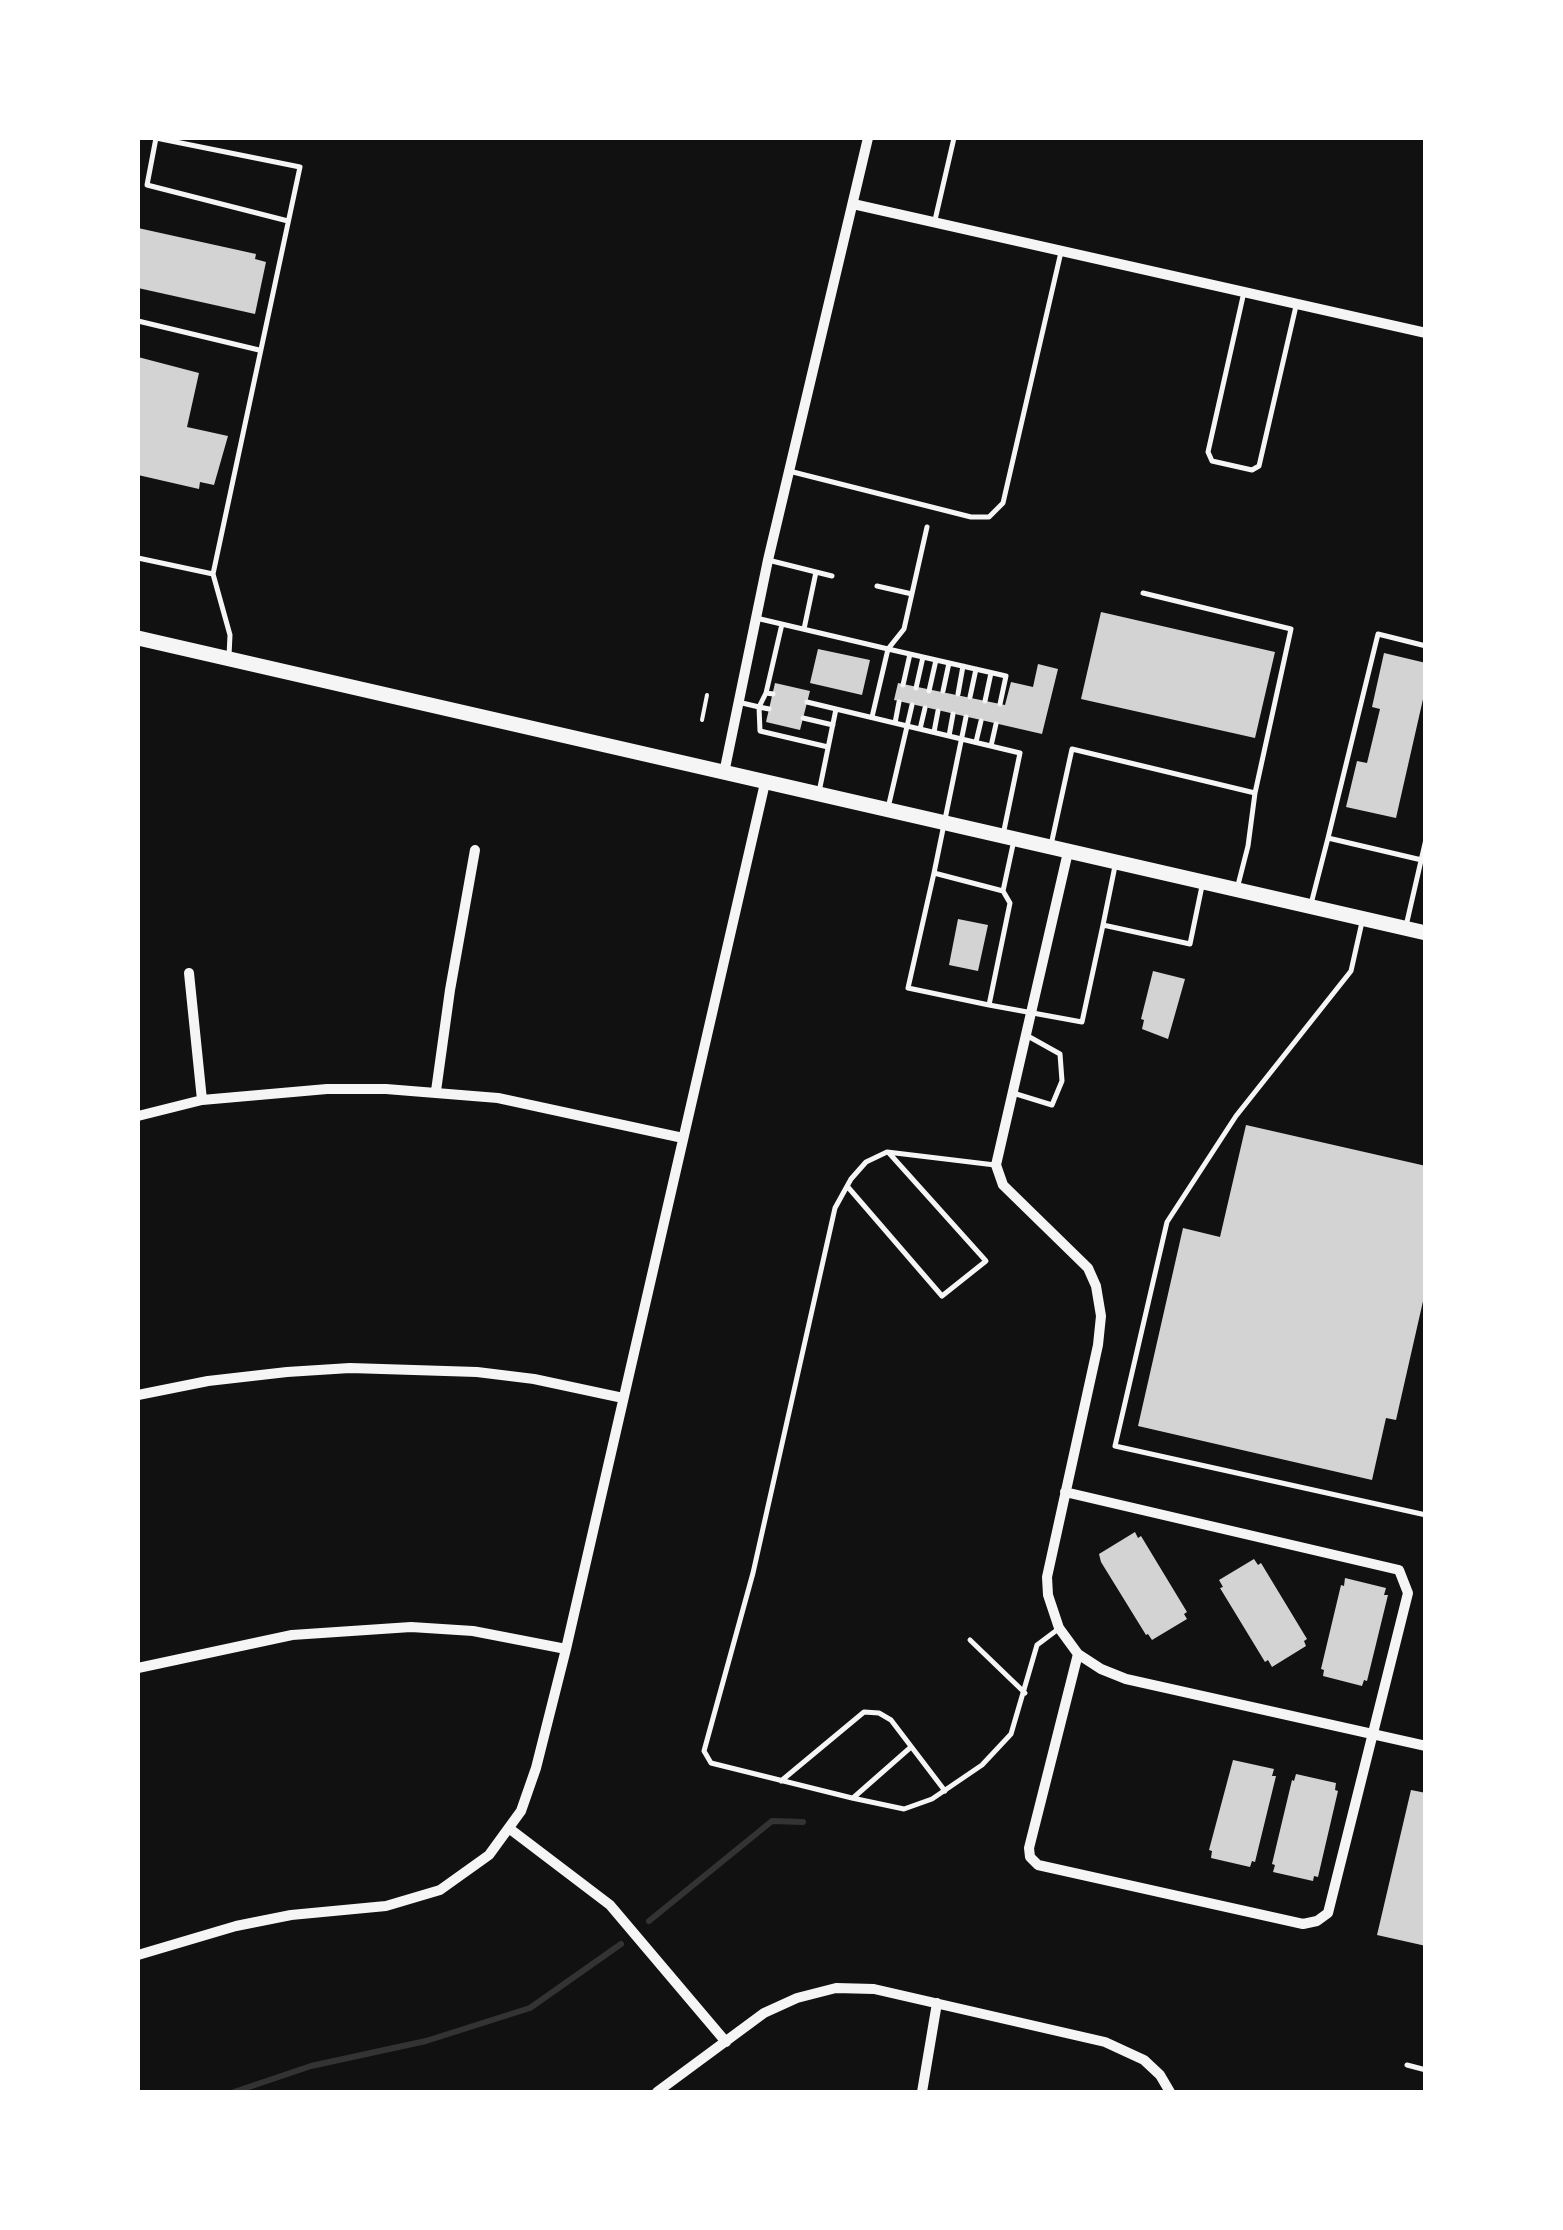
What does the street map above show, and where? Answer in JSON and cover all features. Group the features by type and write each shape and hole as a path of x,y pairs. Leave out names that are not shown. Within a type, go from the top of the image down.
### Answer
{"main road":[{"path":"138,638 1426,933"}],"street":[{"path":"724,774 768,560 868,138"},
{"path":"853,204 1426,332"},
{"path":"138,1955 236,1926 292,1915 386,1906 440,1890 489,1855 528,1797 566,1649 766,784"},
{"path":"436,1091 475,850"},
{"path":"1068,852 996,1165 1004,1185 1088,1268 1096,1286 1101,1316 1047,1577 1048,1595 1059,1628 1078,1654 1101,1670 1126,1680 1426,1746"},
{"path":"189,973 202,1100"},
{"path":"138,1116 202,1100 327,1089 436,1091 549,1108 683,1138"},
{"path":"138,1395 248,1376 350,1368 496,1374 623,1398"},
{"path":"1064,1492 1400,1570 1408,1592 1328,1913 1303,1924 1038,1865 1030,1858 1029,1848 1078,1654"},
{"path":"138,1668 292,1635 362,1629 473,1631 566,1649"},
{"path":"510,1828 610,1905 726,2042"},
{"path":"656,2092 764,2013 797,1998 836,1988 874,1989 1105,2042 1144,2060 1170,2092"},
{"path":"922,2092 937,2003"}],"lane":[{"path":"229,660 230,634 212,574 300,167 156,138 147,185 288,221"},
{"path":"934,220 954,138"},
{"path":"789,471 970,518 989,518 1003,503 1062,249"},
{"path":"1244,291 1208,456 1212,461 1252,470 1260,466 1297,303"},
{"path":"138,321 259,350"},
{"path":"872,717 888,649 904,630 927,527"},
{"path":"138,558 212,574"},
{"path":"768,560 832,576"},
{"path":"804,629 816,572"},
{"path":"877,586 912,594"},
{"path":"1143,593 1291,629 1237,890"},
{"path":"756,618 1006,676 1000,704"},
{"path":"782,624 769,693 759,707 760,731 828,747"},
{"path":"1310,907 1378,634 1426,646"},
{"path":"903,685 910,654"},
{"path":"916,688 922,657"},
{"path":"929,691 936,660"},
{"path":"942,691 949,663"},
{"path":"958,694 963,666"},
{"path":"970,697 976,669"},
{"path":"986,701 991,672"},
{"path":"738,702 770,709"},
{"path":"807,702 1020,752 1003,891 1010,903 989,1005"},
{"path":"895,723 899,702"},
{"path":"888,811 912,705"},
{"path":"920,729 925,708"},
{"path":"818,795 836,709"},
{"path":"934,732 938,711"},
{"path":"949,736 954,714"},
{"path":"966,717 908,988 1082,1022 1116,863"},
{"path":"803,718 833,725"},
{"path":"976,742 981,721"},
{"path":"991,746 996,724"},
{"path":"1050,848 1072,749 1255,793"},
{"path":"1328,838 1423,860"},
{"path":"1406,929 1426,839"},
{"path":"934,873 1003,891"},
{"path":"1102,925 1190,944 1202,882"},
{"path":"1363,919 1351,971 1236,1116 1167,1222 1116,1446 1426,1516"},
{"path":"1013,1093 1052,1105 1062,1080 1060,1054 1026,1035"},
{"path":"847,1186 942,1296 986,1262 888,1152"},
{"path":"996,1165 888,1152 866,1162 835,1208 752,1573 704,1750 711,1763 904,1809 945,1790 982,1764 1012,1734 1037,1645 1059,1628"},
{"path":"970,1640 1025,1693"},
{"path":"782,1781 864,1712 879,1713 890,1720 945,1790"},
{"path":"852,1798 910,1746"},
{"path":"1407,2065 1426,2070"}],"path":[{"path":"702,720 708,695"}],"building":[{"path":"138,228 256,254 255,259 266,262 255,314 138,288"},
{"path":"138,357 199,373 187,427 228,436 214,485 200,482 199,489 138,475"},
{"path":"1101,612 1275,652 1255,738 1081,699"},
{"path":"818,649 870,660 862,695 810,683"},
{"path":"1384,653 1426,663 1426,686 1396,818 1346,807 1357,761 1367,763 1380,709 1372,707"},
{"path":"1038,664 1058,669 1042,734 894,700 898,683 1005,705 1011,682 1033,687"},
{"path":"775,683 810,691 800,730 766,722"},
{"path":"958,919 988,925 978,971 949,965"},
{"path":"1153,971 1185,979 1168,1039 1142,1029"},
{"path":"1246,1125 1426,1166 1426,1288 1396,1420 1386,1418 1372,1480 1138,1426 1183,1228 1220,1237"},
{"path":"1135,1532 1187,1612 1187,1619 1152,1640 1099,1554"},
{"path":"1254,1559 1258,1565 1261,1563 1307,1639 1306,1646 1272,1667 1268,1660 1265,1662 1220,1588 1223,1587 1219,1580"},
{"path":"1345,1578 1386,1588 1384,1595 1388,1595 1367,1681 1362,1686 1323,1676 1321,1669"},
{"path":"1233,1760 1274,1769 1272,1776 1276,1776 1255,1862 1250,1867 1211,1858 1209,1850"},
{"path":"1296,1774 1336,1783 1338,1791 1318,1877 1314,1876 1313,1881 1273,1872"},
{"path":"1411,1790 1426,1793 1426,1946 1377,1935"}],"waterway":[{"path":"649,1921 772,1821 803,1822"},
{"path":"234,2092 311,2066 426,2041 530,2008 621,1944"}]}
